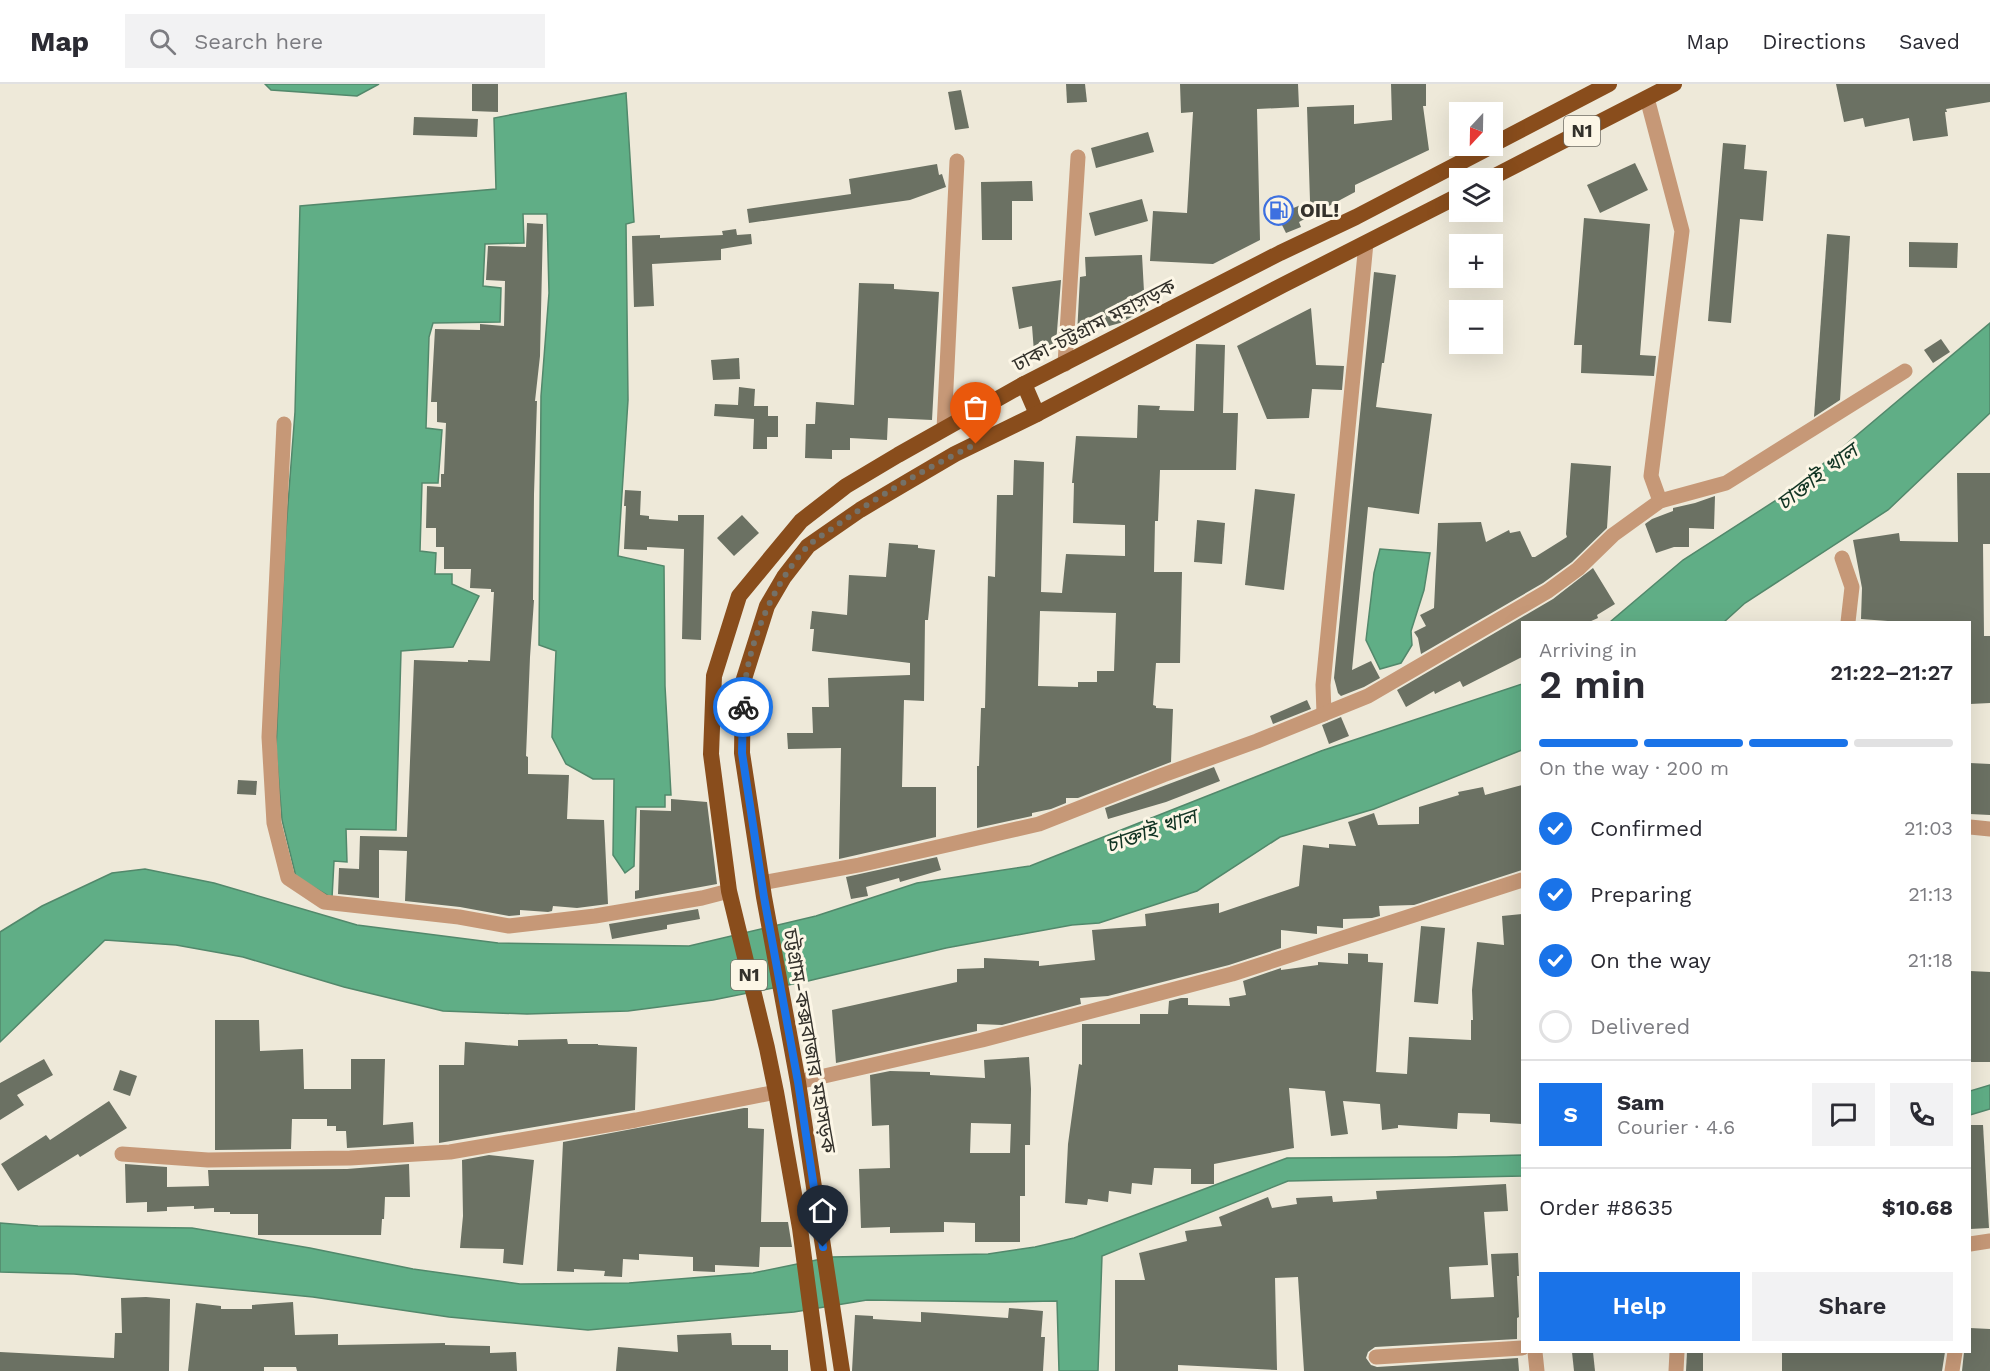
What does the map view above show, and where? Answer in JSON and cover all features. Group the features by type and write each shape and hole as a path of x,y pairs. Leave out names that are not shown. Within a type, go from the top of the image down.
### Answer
{"highway":[{"name":"ঢাকা-চট্টগ্রাম মহাসড়ক","path":"1503,139 1609,84"},
{"name":"N1","path":"1503,172 1674,84"},
{"name":"ঢাকা-চট্টগ্রাম মহাসড়ক","path":"730,896 711,754 714,676 739,596 801,520 846,486 1024,384 1280,253 1356,217 1471,156"},
{"name":"N1","path":"763,890 742,753 743,682 766,606 808,546 860,510 955,454 1037,414 1449,201"},
{"path":"1024,384 1037,414"},
{"name":"চট্টগ্রাম-কক্সবাজার মহাসড়ক","path":"763,890 798,1082 841,1363"},
{"name":"N1","path":"730,896 776,1092 800,1228 817,1364"}],"street":[{"path":"1647,98 1682,231 1651,476 1660,501"},
{"path":"1065,364 1078,157"},
{"path":"944,429 957,161"},
{"path":"1324,714 1323,685 1366,243"},
{"path":"763,890 859,865 1039,824 1368,696 1548,591 1578,569 1614,535 1660,501 1726,483 1905,371"},
{"path":"284,424 269,737 274,823 288,878 324,902 459,917 509,926 730,896"},
{"path":"1842,558 1852,586 1848,621"},
{"path":"1971,827 1990,829"},
{"path":"798,1082 982,1040 1232,974 1521,880"},
{"path":"122,1154 208,1160 350,1158 450,1152 636,1120 776,1092"},
{"path":"1971,1244 1990,1241"},
{"path":"1376,1357 1521,1348"},
{"path":"1535,1353 1537,1371"},
{"path":"1676,1371 1677,1353"},
{"path":"1952,1371 1955,1353"}],"water":[{"path":"265,84 379,84 357,96 271,90"},
{"path":"626,93 634,222 626,224 628,400 618,556 664,566 665,686 671,795 665,795 665,807 636,807 634,866 625,873 613,855 614,779 593,779 566,764 552,737 556,651 539,645 541,396 549,293 547,214 523,214 524,243 485,244 483,286 501,288 500,322 433,323 429,337 426,428 442,430 438,483 422,483 420,551 436,553 435,574 452,574 452,584 479,596 453,647 401,651 396,830 346,829 347,862 334,861 332,898 296,877 282,820 276,749 285,543 295,412 300,206 496,189 494,118"},
{"name":"চাক্তাই খাল","path":"1990,323 1990,413 1888,510 1745,603 1725,621 1611,621 1683,560 1792,490"},
{"path":"1380,549 1430,553 1424,590 1411,631 1412,645 1401,663 1380,669 1366,640 1374,573"},
{"name":"চাক্তাই খাল","path":"1521,684 1521,750 1374,809 1280,837 1197,891 1099,923 1072,925 946,948 808,981 713,1000 628,1011 527,1014 443,1011 344,987 243,957 176,945 105,940 0,1042 0,932 42,906 112,873 145,869 214,883 357,925 498,943 689,946 816,916 917,883 1030,866 1321,751"},
{"path":"1990,1085 1990,1109 1971,1115 1971,1091"},
{"path":"1521,1155 1521,1176 1288,1181 1102,1256 1098,1371 1059,1371 1057,1301 867,1300 794,1312 588,1330 449,1317 313,1297 74,1274 0,1272 0,1223 38,1226 192,1228 310,1248 413,1269 520,1284 629,1283 753,1273 831,1257 988,1254 1035,1247 1074,1238 1287,1158"}],"building":[{"path":"472,84 498,84 498,112 472,111"},
{"path":"1066,84 1085,84 1087,102 1067,103"},
{"path":"1180,84 1298,84 1299,107 1257,109 1260,240 1213,264 1150,261 1153,211 1187,213 1193,112 1181,113"},
{"path":"1391,84 1426,84 1426,106 1423,106 1429,150 1355,185 1355,192 1299,222 1301,227 1286,233 1277,215 1310,201 1307,107 1354,105 1354,124 1392,120"},
{"path":"1836,84 1990,84 1990,102 1946,109 1948,136 1913,141 1909,118 1865,127 1863,118 1844,122"},
{"path":"961,90 969,128 955,130 948,92"},
{"path":"414,117 478,119 477,137 413,135"},
{"path":"1148,132 1154,152 1096,168 1091,148"},
{"path":"1723,143 1746,145 1744,169 1767,171 1763,221 1740,219 1731,323 1708,321"},
{"path":"1635,163 1648,190 1600,213 1587,185"},
{"path":"937,164 939,175 942,174 946,187 910,200 749,223 747,209 851,194 849,179"},
{"path":"1032,181 1033,201 1012,201 1012,240 982,240 981,182"},
{"path":"1142,199 1148,221 1095,236 1089,213"},
{"path":"1584,218 1650,224 1640,355 1656,356 1654,376 1581,373 1582,345 1574,345"},
{"path":"527,223 543,224 540,356 535,401 537,401 534,600 526,756 528,757 528,774 569,775 567,819 604,820 608,904 577,908 553,906 552,911 548,912 520,910 520,915 509,916 460,907 405,901 407,851 379,850 379,898 338,894 339,868 359,869 360,836 407,837 414,660 490,661 494,592 491,592 491,589 470,588 471,569 444,569 444,547 436,547 436,528 426,528 427,486 441,487 441,474 444,474 446,423 437,422 437,402 431,402 435,329 480,330 480,324 504,326 505,281 486,280 488,246 526,247"},
{"path":"736,229 737,235 751,234 752,244 721,249 721,260 652,264 654,306 634,307 632,236 660,235 660,238 723,235 722,231"},
{"path":"1827,234 1850,236 1840,400 1814,417"},
{"path":"1909,242 1958,243 1957,268 1909,267"},
{"path":"1142,255 1145,310 1120,323 1077,335 1080,277 1086,276 1085,257"},
{"path":"1374,272 1396,275 1376,407 1432,414 1419,514 1368,507 1352,670 1371,661 1380,678 1341,696 1334,678"},
{"path":"1061,280 1056,344 1034,352 1032,326 1019,329 1012,287"},
{"path":"859,283 894,284 894,289 939,292 932,420 888,418 887,440 850,438 850,450 832,450 832,459 805,458 806,424 815,424 816,402 854,405"},
{"path":"1311,308 1316,365 1344,366 1342,390 1312,389 1309,418 1267,419 1237,346"},
{"path":"1941,339 1950,352 1933,363 1924,350"},
{"path":"1196,344 1225,345 1223,413 1238,413 1236,470 1160,470 1158,521 1155,521 1154,572 1182,572 1180,663 1156,663 1153,705 1156,708 1173,709 1171,762 1078,798 1066,798 1066,803 1032,813 1032,816 977,828 977,766 979,766 981,708 985,708 988,576 995,577 997,495 1013,495 1014,460 1044,462 1041,592 1062,593 1066,554 1125,556 1125,525 1073,523 1074,483 1072,483 1076,436 1137,438 1138,405 1160,406 1159,410 1194,411","holes":["1040,611 1116,613 1114,671 1097,671 1097,682 1078,682 1078,687 1038,686"]},
{"path":"739,358 740,379 713,380 711,360"},
{"path":"739,387 755,389 754,406 768,406 768,416 778,416 778,437 767,437 767,449 753,449 754,419 714,416 715,404 738,405"},
{"path":"1571,463 1611,466 1607,528 1572,562 1543,583 1421,654 1418,638 1414,632 1426,626 1420,615 1434,608 1438,523 1481,522 1486,542 1509,530 1510,533 1520,531 1532,557 1535,557 1567,537"},
{"path":"1957,473 1990,473 1990,544 1983,544 1984,636 1990,636 1990,703 1971,704 1971,621 1861,619 1862,588 1853,540 1899,533 1900,541 1958,542"},
{"path":"1255,489 1295,494 1284,590 1245,585"},
{"path":"625,490 641,491 640,515 649,516 649,519 678,521 678,515 704,515 701,640 682,639 684,549 647,547 647,550 624,549"},
{"path":"1715,496 1714,529 1689,528 1689,547 1674,547 1656,553 1645,524 1673,511 1673,508"},
{"path":"742,515 759,533 734,556 717,538"},
{"path":"1197,520 1225,523 1222,564 1194,562"},
{"path":"889,543 918,545 918,548 935,550 928,620 925,620 924,701 904,700 902,787 936,787 936,837 839,859 841,748 788,749 787,733 813,733 812,707 829,707 828,678 910,675 910,663 812,651 814,629 810,629 812,611 847,615 849,575 886,577"},
{"path":"1593,568 1615,604 1591,621 1521,621 1521,658 1463,687 1460,681 1435,694 1434,691 1406,707 1397,690 1553,599"},
{"path":"1307,700 1311,709 1273,724 1270,716"},
{"path":"1341,717 1349,736 1329,744 1322,725"},
{"path":"1971,763 1990,764 1990,815 1971,814"},
{"path":"1214,767 1220,781 1166,802 1108,819 1105,808"},
{"path":"238,780 257,781 256,795 237,794"},
{"path":"1521,785 1521,870 1414,905 1379,906 1380,916 1343,919 1343,928 1317,926 1317,934 1281,930 1281,948 1229,965 1108,996 1080,998 1081,1004 1002,1025 977,1024 977,1031 836,1063 832,1010 957,982 957,969 984,968 984,958 1039,961 1039,966 1095,960 1092,930 1146,926 1145,914 1219,903 1219,913 1299,886 1303,845 1329,848 1329,844 1356,846 1348,822 1374,813 1378,825 1419,824 1419,807 1459,795 1458,792 1483,787 1485,795"},
{"path":"671,799 707,802 717,884 635,899 635,891 639,890 640,810 671,811"},
{"path":"937,857 941,870 900,882 899,878 866,887 868,896 851,899 846,877"},
{"path":"698,909 700,919 667,925 667,929 612,939 609,924"},
{"path":"1521,914 1521,1124 1490,1122 1490,1114 1458,1113 1457,1129 1398,1125 1398,1128 1382,1130 1380,1104 1343,1101 1348,1134 1331,1136 1325,1091 1289,1088 1294,1148 1214,1164 1214,1184 1191,1184 1191,1169 1154,1168 1152,1185 1132,1183 1131,1194 1109,1191 1108,1202 1088,1199 1087,1205 1065,1203 1068,1144 1079,1064 1082,1065 1082,1024 1140,1024 1140,1014 1168,1014 1169,1001 1181,998 1188,998 1188,1005 1230,1006 1229,998 1246,995 1243,981 1281,968 1281,970 1318,965 1318,962 1348,964 1348,953 1368,954 1368,962 1383,963 1376,1072 1407,1074 1409,1037 1471,1040 1472,990 1477,942 1504,945 1502,916"},
{"path":"1421,926 1445,928 1438,1004 1414,1002"},
{"path":"1971,971 1990,972 1990,1062 1971,1062"},
{"path":"215,1020 259,1020 260,1051 303,1049 304,1089 351,1089 351,1059 385,1059 383,1125 413,1122 414,1144 347,1148 346,1131 336,1131 336,1126 327,1126 327,1119 292,1119 291,1149 215,1150"},
{"path":"567,1039 568,1044 637,1047 635,1110 439,1143 439,1065 464,1065 465,1042 518,1046 518,1040"},
{"path":"1029,1057 1030,1145 1025,1145 1025,1196 1020,1196 1020,1242 975,1242 975,1223 944,1222 944,1232 890,1233 890,1227 861,1228 859,1169 890,1168 889,1125 872,1126 870,1075 890,1071 930,1072 930,1075 985,1078 984,1060","holes":["971,1123 1011,1124 1010,1153 970,1153"]},
{"path":"44,1059 53,1075 17,1095 24,1105 0,1120 0,1083"},
{"path":"120,1070 137,1076 130,1096 113,1090"},
{"path":"109,1101 127,1128 80,1157 78,1154 18,1191 1,1164 46,1135 50,1140"},
{"path":"748,1108 748,1128 764,1129 761,1222 788,1222 792,1247 760,1247 759,1267 715,1265 715,1272 693,1271 693,1257 639,1254 639,1260 623,1259 622,1277 604,1276 605,1271 574,1269 574,1272 557,1271 563,1142"},
{"path":"1971,1125 1983,1125 1989,1228 1971,1229"},
{"path":"489,1155 534,1160 523,1265 503,1263 504,1249 460,1248 463,1216 462,1160"},
{"path":"125,1164 167,1167 167,1187 209,1186 208,1170 347,1169 409,1164 410,1197 385,1197 381,1235 258,1235 258,1214 214,1212 214,1208 194,1209 194,1206 167,1207 167,1211 147,1212 147,1202 126,1203"},
{"path":"1506,1184 1508,1211 1484,1212 1488,1265 1449,1267 1451,1299 1494,1297 1491,1254 1518,1253 1517,1339 1375,1347 1368,1352 1366,1358 1371,1365 1377,1367 1518,1358 1519,1371 1304,1371 1298,1277 1275,1278 1277,1370 1178,1365 1178,1371 1115,1371 1115,1280 1145,1280 1139,1253 1187,1241 1185,1231 1222,1226 1219,1217 1268,1197 1272,1208 1297,1204 1296,1198 1332,1196 1333,1202 1377,1199 1376,1191"},
{"path":"121,1298 170,1299 169,1371 0,1371 0,1352 114,1358 115,1333 122,1333"},
{"path":"293,1302 295,1335 338,1334 338,1345 445,1343 445,1345 490,1346 490,1353 516,1352 517,1371 297,1371 296,1367 264,1367 264,1371 188,1371 196,1303 221,1306 221,1309 252,1309 252,1305"},
{"path":"1009,1308 1043,1311 1041,1337 1045,1337 1043,1371 852,1371 855,1315 873,1316 873,1319 921,1322 921,1312 1008,1318"},
{"path":"1971,1328 1990,1329 1990,1371 1962,1371 1964,1353 1971,1353"},
{"path":"731,1333 732,1345 771,1345 771,1350 788,1350 788,1371 616,1371 618,1347 678,1352 677,1335"},
{"path":"1572,1353 1593,1353 1595,1371 1574,1371"},
{"path":"1687,1353 1703,1353 1703,1371 1686,1371"},
{"path":"1782,1353 1945,1353 1942,1371 1782,1371"}],"way so far":[{"path":"743,707 743,682 766,606 808,546 860,510 976,444"}],"place":[{"name":"OIL!","path":"1279,210"}],"route":[{"path":"743,707 742,753 764,897 798,1082 823,1247"}]}
